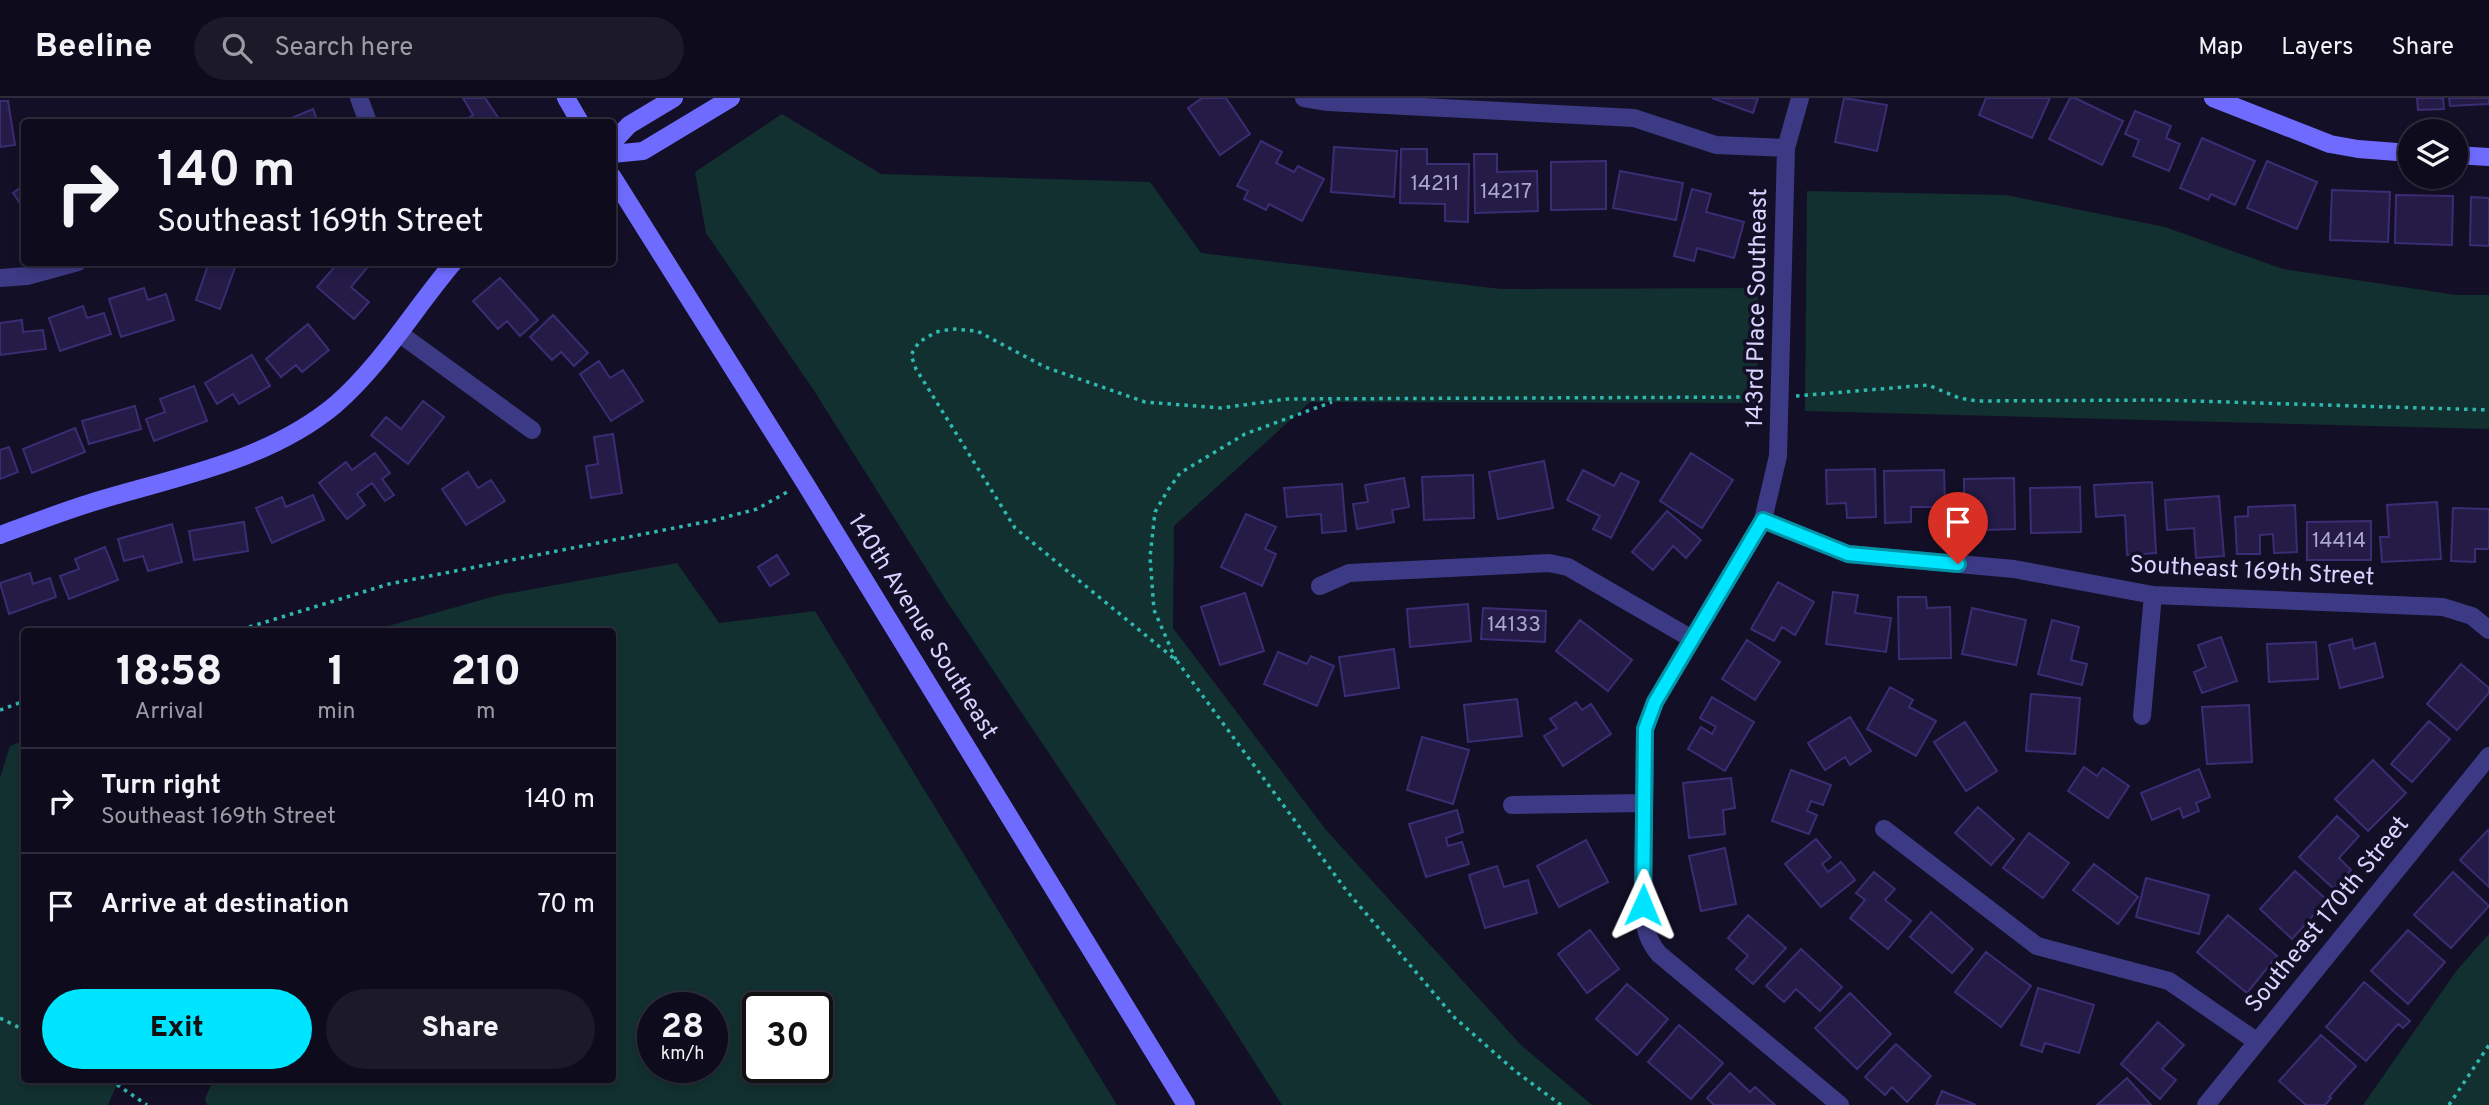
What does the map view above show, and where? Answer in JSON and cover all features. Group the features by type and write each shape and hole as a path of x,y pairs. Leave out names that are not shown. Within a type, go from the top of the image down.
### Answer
{"main road":[{"path":"566,98 578,119"},
{"path":"616,139 629,125 674,98"},
{"path":"616,154 643,151 731,98"},
{"path":"2213,98 2330,144 2398,152"},
{"path":"2468,156 2489,157"},
{"name":"140th Avenue Southeast","path":"616,182 805,483 1186,1105"},
{"path":"0,535 99,500 183,478 277,441 334,406 359,382 400,334 451,266"}],"street":[{"path":"359,98 367,119"},
{"path":"1304,98 1328,102 1634,118 1716,145 1786,148"},
{"name":"143rd Place Southeast","path":"1801,98 1786,148 1778,456 1763,520 1655,702 1645,729 1644,926 1649,943 1659,954 1840,1105"},
{"path":"0,278 27,276 63,266"},
{"path":"400,334 532,430"},
{"name":"Southeast 169th Street","path":"1763,520 1848,554 2014,569 2153,595 2443,607 2472,617 2489,630"},
{"path":"1320,586 1349,573 1549,563 1567,567 1692,639"},
{"path":"2142,716 2153,595"},
{"name":"Southeast 170th Street","path":"2206,1105 2489,756"},
{"path":"1512,805 1644,803"},
{"path":"1884,829 2037,946 2169,981 2256,1041"}],"path":[{"path":"1177,662 1015,528 916,369 911,355 919,342 936,332 952,329 977,331 1045,367 1145,402 1220,408 1287,399 1780,397 1928,385 1959,398 1977,401 2160,400 2489,410"},
{"path":"1332,402 1245,434 1180,473 1156,512 1150,557 1154,610 1177,662 1346,890 1455,1017 1515,1072 1561,1105"},
{"path":"246,628 389,584 747,512 805,483"},
{"path":"0,709 21,702"},
{"path":"0,1018 21,1028"},
{"path":"2449,1105 2489,1045"},
{"path":"114,1083 147,1105"}],"green space":[{"path":"782,114 881,174 1150,182 1201,253 1501,289 1758,288 1757,403 1310,402 1174,526 1173,628 1326,830 1521,1045 1592,1105 1282,1105 1220,1008 944,597 813,389 706,233 695,172"},
{"path":"1807,191 2006,195 2165,227 2283,269 2456,295 2489,295 2489,429 1805,411"},
{"path":"677,563 719,623 815,611 1117,1105 207,1105 205,1099 212,1083 616,1083 616,628 387,628 499,595"},
{"path":"21,741 21,1083 118,1083 108,1105 0,1105 0,778 10,746"},
{"path":"2489,934 2489,1105 2363,1105 2457,970"}],"building":[{"path":"463,98 485,98 499,119 467,119 473,115"},
{"path":"1202,98 1226,98 1250,134 1220,155 1188,108"},
{"path":"1712,98 1758,98 1753,113"},
{"path":"1844,98 1887,105 1877,151 1835,142"},
{"path":"1986,98 2050,98 2032,138 1979,115"},
{"path":"2070,98 2123,121 2102,165 2049,139"},
{"path":"2417,98 2443,98 2444,109 2418,110"},
{"path":"2449,98 2489,98 2489,104 2450,106"},
{"path":"0,101 8,101 15,145 0,147"},
{"path":"313,109 317,119 289,119"},
{"path":"2135,111 2171,126 2166,138 2180,144 2169,171 2133,156 2139,140 2125,134"},
{"path":"2202,138 2255,161 2235,205 2211,194 2208,200 2180,188"},
{"path":"1261,141 1282,152 1276,163 1294,172 1298,166 1324,179 1302,221 1269,204 1266,210 1244,199 1248,191 1237,186"},
{"path":"1334,147 1397,151 1394,197 1331,192"},
{"path":"1401,149 1427,149 1427,164 1469,164 1468,222 1445,221 1445,204 1400,203"},
{"path":"1474,154 1497,154 1497,172 1537,171 1538,211 1475,213"},
{"path":"1606,161 1606,209 1551,210 1551,162"},
{"path":"2267,161 2317,182 2297,229 2247,208"},
{"path":"1620,171 1683,183 1676,220 1613,208"},
{"path":"21,187 21,205 13,193"},
{"path":"1692,189 1711,194 1706,212 1744,222 1734,258 1697,248 1694,261 1674,256"},
{"path":"2332,190 2390,192 2388,242 2330,240"},
{"path":"2396,195 2453,196 2452,245 2395,243"},
{"path":"2471,197 2489,198 2489,246 2470,245"},
{"path":"202,266 236,266 220,309 196,300 207,268"},
{"path":"335,266 369,266 351,287 369,302 354,319 317,287"},
{"path":"500,278 538,320 520,336 507,321 498,329 473,301"},
{"path":"144,288 148,300 166,294 174,320 121,337 109,299"},
{"path":"83,306 87,318 104,313 111,334 60,351 49,318"},
{"path":"553,315 588,353 574,366 561,352 552,360 530,337"},
{"path":"22,320 23,332 43,330 46,349 0,355 0,323"},
{"path":"308,324 329,350 302,372 296,365 281,377 266,359"},
{"path":"252,355 270,386 239,404 233,394 217,404 205,383"},
{"path":"599,361 610,378 623,370 643,401 611,421 580,374"},
{"path":"194,386 207,421 154,441 146,419 165,412 160,399"},
{"path":"423,401 444,417 408,464 371,435 386,417 401,429"},
{"path":"135,406 141,429 89,444 82,421"},
{"path":"75,428 85,452 32,473 23,449"},
{"path":"613,434 622,493 591,498 586,466 598,464 594,437"},
{"path":"9,447 18,472 0,479 0,450"},
{"path":"375,453 390,473 382,479 394,495 385,501 372,483 357,494 365,505 347,519 319,483 346,462 352,470"},
{"path":"1691,453 1733,480 1702,528 1660,501"},
{"path":"1544,461 1553,508 1498,519 1489,472"},
{"path":"1875,469 1876,517 1847,518 1846,503 1827,504 1826,470"},
{"path":"1583,470 1614,486 1621,473 1639,482 1611,538 1593,529 1600,516 1567,500"},
{"path":"1944,470 1945,507 1911,507 1911,522 1885,523 1884,471"},
{"path":"468,472 478,488 491,480 505,501 466,525 442,489"},
{"path":"1473,475 1474,518 1424,520 1422,477"},
{"path":"1404,478 1409,507 1392,510 1394,522 1357,529 1353,504 1368,502 1365,485"},
{"path":"2014,478 2015,529 1985,530 1985,512 1964,513 1964,479"},
{"path":"2152,482 2156,553 2127,555 2125,515 2096,517 2094,485"},
{"path":"1342,484 1346,531 1322,533 1321,514 1287,517 1284,488"},
{"path":"2080,487 2081,532 2031,533 2030,488"},
{"path":"313,495 324,520 272,543 256,508 282,497 286,507"},
{"path":"2219,496 2224,556 2196,558 2194,528 2167,530 2165,500"},
{"path":"2437,502 2441,559 2382,562 2380,537 2389,537 2387,505"},
{"path":"2295,505 2297,552 2274,553 2273,534 2260,535 2260,554 2237,554 2235,517 2248,516 2248,507"},
{"path":"2453,508 2489,509 2489,549 2475,549 2475,562 2451,561"},
{"path":"1667,511 1701,540 1686,558 1673,546 1653,570 1632,552"},
{"path":"1246,514 1276,527 1265,549 1276,554 1262,586 1221,567"},
{"path":"2371,521 2371,560 2307,560 2307,522"},
{"path":"244,522 248,551 194,560 189,531"},
{"path":"172,524 182,562 148,571 143,556 124,561 118,539"},
{"path":"105,547 118,580 69,599 60,576 79,569 75,559"},
{"path":"777,555 789,574 770,586 758,567"},
{"path":"30,573 33,584 50,578 56,597 9,614 0,583"},
{"path":"1778,582 1814,602 1795,635 1782,627 1774,641 1751,629"},
{"path":"1833,592 1858,595 1855,613 1891,618 1886,652 1826,644"},
{"path":"1245,593 1264,651 1220,665 1201,607"},
{"path":"1898,597 1926,597 1927,608 1950,607 1951,658 1899,659"},
{"path":"1468,604 1471,641 1410,647 1407,609"},
{"path":"1483,608 1546,611 1545,642 1481,639"},
{"path":"1972,608 2026,620 2016,665 1962,654"},
{"path":"1580,620 1632,660 1608,691 1556,651"},
{"path":"2052,620 2079,627 2071,660 2087,664 2082,685 2038,674"},
{"path":"2221,637 2237,681 2202,693 2194,672 2206,667 2198,645"},
{"path":"2352,639 2354,649 2375,643 2383,677 2340,688 2329,645"},
{"path":"1747,640 1780,662 1755,700 1722,679"},
{"path":"2316,642 2318,679 2269,682 2267,644"},
{"path":"1394,649 1399,688 1345,696 1339,657"},
{"path":"1278,652 1307,664 1311,656 1334,666 1317,706 1264,684"},
{"path":"2461,664 2489,688 2489,693 2457,730 2427,704"},
{"path":"1890,687 1913,700 1909,707 1936,721 1916,756 1867,729"},
{"path":"2031,694 2080,698 2075,754 2026,751"},
{"path":"1712,697 1754,722 1725,771 1688,749 1701,727 1712,734 1716,727 1700,718"},
{"path":"1517,699 1522,736 1468,742 1464,705"},
{"path":"1576,702 1582,710 1591,704 1611,734 1563,766 1544,736 1557,728 1550,719"},
{"path":"2249,705 2252,762 2207,764 2202,707"},
{"path":"1850,717 1871,751 1850,765 1845,757 1825,770 1808,743"},
{"path":"2429,721 2450,739 2412,782 2391,764"},
{"path":"1965,722 1997,771 1966,791 1934,742"},
{"path":"1422,737 1469,750 1453,804 1407,790"},
{"path":"2373,760 2406,793 2368,831 2335,799"},
{"path":"2084,767 2097,776 2103,768 2129,786 2108,818 2068,791"},
{"path":"2199,769 2210,797 2196,803 2199,811 2183,818 2180,808 2152,820 2141,793"},
{"path":"1791,770 1831,785 1823,805 1811,801 1807,811 1817,815 1809,834 1772,821"},
{"path":"1731,778 1735,808 1723,810 1725,834 1689,838 1683,783"},
{"path":"1978,807 2014,839 1991,865 1955,833"},
{"path":"1457,810 1463,832 1446,838 1448,846 1462,842 1469,864 1426,877 1409,824"},
{"path":"2337,816 2359,836 2339,858 2351,870 2334,889 2299,857"},
{"path":"2488,830 2489,832 2489,887 2460,860"},
{"path":"2029,833 2069,863 2043,898 2003,868"},
{"path":"1816,839 1831,857 1822,864 1828,872 1841,862 1855,880 1821,907 1785,864"},
{"path":"1586,840 1608,882 1559,907 1537,866"},
{"path":"1725,848 1736,904 1701,911 1689,856"},
{"path":"2094,864 2138,897 2118,924 2073,890"},
{"path":"1497,866 1504,887 1528,880 1537,913 1485,928 1469,875"},
{"path":"2295,871 2327,900 2292,939 2260,909"},
{"path":"1874,872 1895,889 1885,900 1911,921 1888,949 1850,918 1865,900 1856,893"},
{"path":"2453,872 2489,906 2451,948 2414,915"},
{"path":"2146,878 2209,895 2199,934 2136,917"},
{"path":"1931,912 1973,949 1952,973 1910,937"},
{"path":"1748,915 1786,948 1753,984 1736,969 1748,956 1728,938"},
{"path":"2228,915 2277,956 2247,993 2197,952"},
{"path":"1590,930 1619,969 1587,993 1558,954"},
{"path":"2408,930 2445,962 2408,1004 2371,971"},
{"path":"1801,949 1842,987 1820,1011 1796,989 1784,1002 1766,986"},
{"path":"1986,952 2031,986 2001,1027 1955,992"},
{"path":"2364,982 2410,1021 2403,1028 2398,1024 2366,1061 2326,1027"},
{"path":"1627,984 1668,1019 1637,1055 1596,1019"},
{"path":"2038,988 2094,1005 2079,1053 2045,1043 2042,1052 2021,1045"},
{"path":"1850,993 1891,1034 1857,1069 1815,1028"},
{"path":"2158,1022 2184,1045 2162,1069 2176,1080 2160,1099 2121,1064"},
{"path":"1679,1025 1723,1063 1691,1099 1648,1062"},
{"path":"2321,1035 2356,1066 2325,1105 2306,1105 2279,1081"},
{"path":"1896,1044 1931,1076 1907,1102 1892,1087 1885,1095 1865,1077"},
{"path":"1730,1073 1750,1092 1755,1087 1775,1105 1714,1105 1707,1098"},
{"path":"2127,1078 2151,1105 2097,1105"},
{"path":"1942,1091 1976,1105 1936,1105"}],"route":[{"path":"1643,905 1645,729 1655,702 1763,520 1848,554 1958,564"}]}
